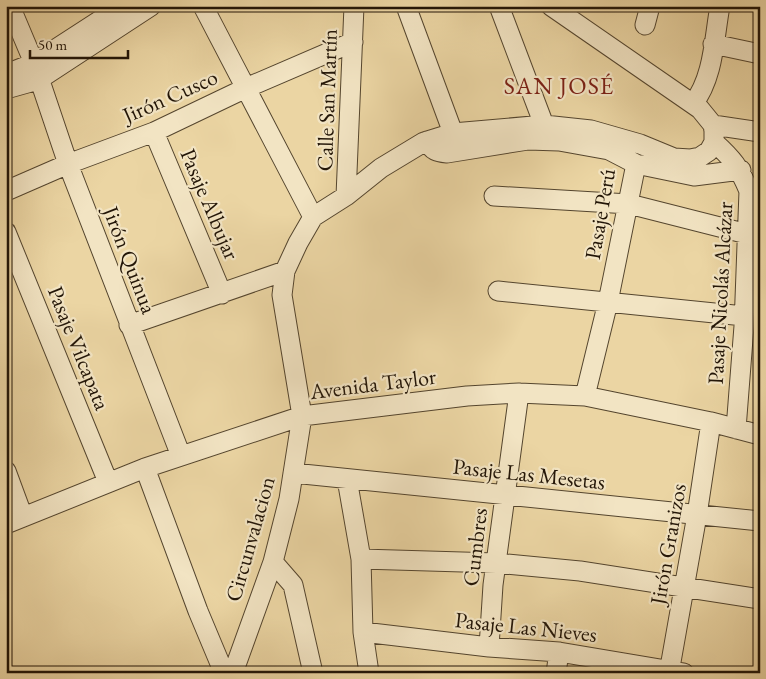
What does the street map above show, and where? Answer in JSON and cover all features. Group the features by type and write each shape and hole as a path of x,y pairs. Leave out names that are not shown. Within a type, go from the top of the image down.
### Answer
{"street":[{"name":"Jirón Quinua","path":"10,6 36,71 68,164 129,325 181,456"},
{"path":"6,74 36,71 122,6"},
{"path":"6,89 151,6"},
{"path":"203,6 313,217 346,196 381,168 427,141 453,133 544,125 591,130 640,144 674,158 690,159 700,157 710,151 714,134 760,132"},
{"name":"Calle San Martín","path":"346,196 354,6"},
{"path":"406,6 453,133"},
{"path":"499,6 544,125"},
{"name":"Pasaje Nicolás Alcázar","path":"551,6 700,108 714,134 740,170 749,191 754,235 750,324 736,429"},
{"path":"646,25 650,6"},
{"path":"693,104 701,94 708,77 720,6"},
{"name":"Jirón Cusco","path":"6,191 68,164 154,132 246,88 353,42"},
{"path":"714,44 760,54"},
{"name":"Pasaje Albujar","path":"154,132 222,294"},
{"name":"Pasaje Perú","path":"427,141 431,148 437,152 447,153 528,140 559,141 609,150 636,164 608,302 586,396"},
{"path":"636,164 694,176 740,170"},
{"path":"494,196 629,204 754,235"},
{"name":"Circunvalacion","path":"233,673 273,562 289,499 302,416 282,295 285,271 313,217"},
{"name":"Pasaje Vilcapata","path":"6,232 108,482"},
{"path":"129,325 285,271"},
{"path":"498,291 608,302 750,324"},
{"name":"Avenida Taylor","path":"14,520 145,468 302,416 467,396 519,393 586,396 711,422 760,435"},
{"name":"Cumbres","path":"489,647 496,563 519,393"},
{"name":"Jirón Granizos","path":"674,672 684,588 711,422"},
{"path":"145,468 198,611 224,673"},
{"path":"6,471 14,520"},
{"name":"Pasaje Las Mesetas","path":"293,473 760,521"},
{"path":"347,479 361,559 363,632 368,673"},
{"path":"361,559 496,563 580,571 760,599"},
{"path":"273,562 293,584 313,673"},
{"name":"Pasaje Las Nieves","path":"363,632 489,647 559,652 674,672"},
{"path":"556,673 559,652"}],"district":[{"name":"SAN JOSÉ","path":"559,85"}]}
